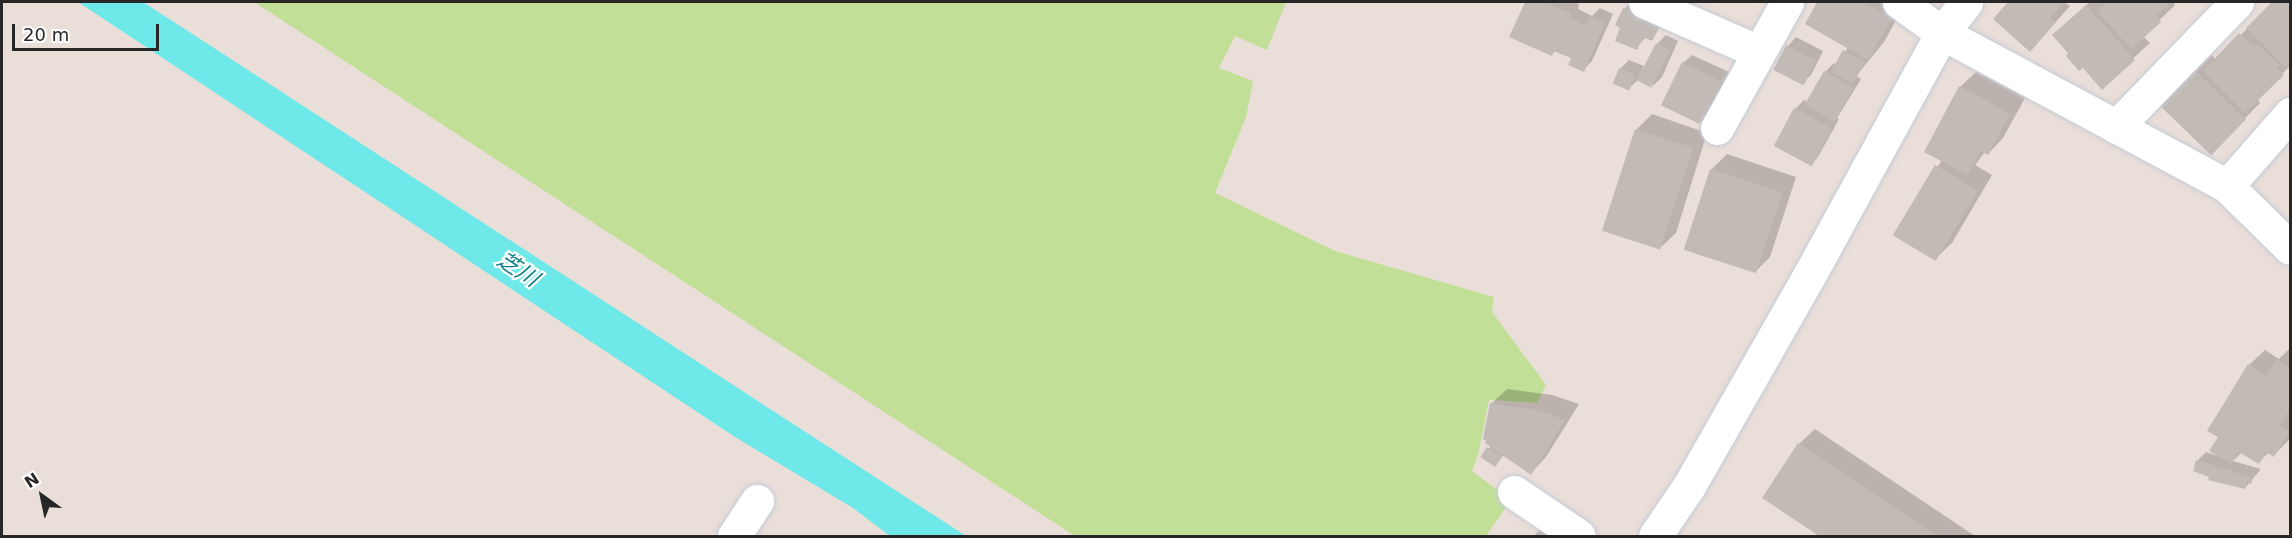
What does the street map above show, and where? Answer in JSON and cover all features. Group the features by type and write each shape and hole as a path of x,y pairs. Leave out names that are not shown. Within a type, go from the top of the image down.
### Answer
{"street":[{"path":"1645,2 1759,52"},
{"path":"1716,128 1787,2"},
{"path":"1899,2 1942,33 2227,186 2290,248"},
{"path":"1655,537 1689,486 1810,274 1942,33 1966,2"},
{"path":"2116,127 2237,2"},
{"path":"2227,186 2290,114"},
{"path":"1514,492 1579,537"},
{"path":"734,537 757,501"}],"green space":[{"path":"254,2 1286,2 1267,50 1235,36 1219,68 1253,81 1246,117 1215,193 1335,251 1494,297 1492,312 1546,385 1537,403 1489,400 1479,451 1472,471 1511,500 1486,536 1075,536"}],"water":[{"name":"芝川","path":"78,2 143,2 966,536 890,536 853,508 735,437"}],"building":[{"path":"1525,2 1545,2 1571,13 1570,18 1586,26 1590,16 1605,23 1584,72 1568,65 1571,58 1554,51 1552,56 1509,37"},
{"path":"1817,2 1862,2 1892,18 1868,60 1805,24"},
{"path":"2008,2 2064,2 2050,18 2056,22 2030,52 1993,19"},
{"path":"2103,2 2166,2 2169,5 2156,16 2161,22 2131,49 2097,11 2105,4"},
{"path":"2272,2 2290,2 2290,63 2286,67 2246,28"},
{"path":"2086,5 2135,60 2102,90 2083,68 2079,71 2066,56 2068,53 2052,35"},
{"path":"1623,8 1660,26 1652,41 1643,37 1637,50 1615,41 1620,28 1615,25"},
{"path":"2239,33 2255,48 2258,44 2280,65 2276,68 2284,75 2245,113 2203,71"},
{"path":"1656,43 1670,50 1651,88 1637,80"},
{"path":"1786,45 1816,60 1804,85 1773,70"},
{"path":"1843,50 1865,62 1853,84 1831,72"},
{"path":"1682,62 1721,81 1700,124 1661,105"},
{"path":"1619,68 1636,75 1629,91 1613,84"},
{"path":"2195,70 2246,119 2211,155 2160,106"},
{"path":"1824,71 1853,88 1834,122 1804,105"},
{"path":"1959,86 2010,114 1988,155 1981,151 1967,175 1924,152"},
{"path":"1794,108 1832,128 1812,166 1774,146"},
{"path":"1635,129 1693,148 1660,250 1602,231"},
{"path":"1935,165 1978,191 1936,261 1893,235"},
{"path":"1710,169 1782,192 1756,273 1684,250"},
{"path":"2277,359 2290,368 2290,408 2280,426 2289,432 2274,457 2266,452 2259,464 2239,452 2231,464 2209,451 2218,437 2207,431 2248,364 2266,376"},
{"path":"1490,403 1536,410 1565,420 1531,475 1485,443 1483,439"},
{"path":"1798,443 1937,536 1819,536 1762,498"},
{"path":"1487,447 1502,457 1495,467 1480,457"},
{"path":"2196,460 2253,478 2251,484 2247,482 2245,489 2208,480 2209,477 2193,471"}]}
